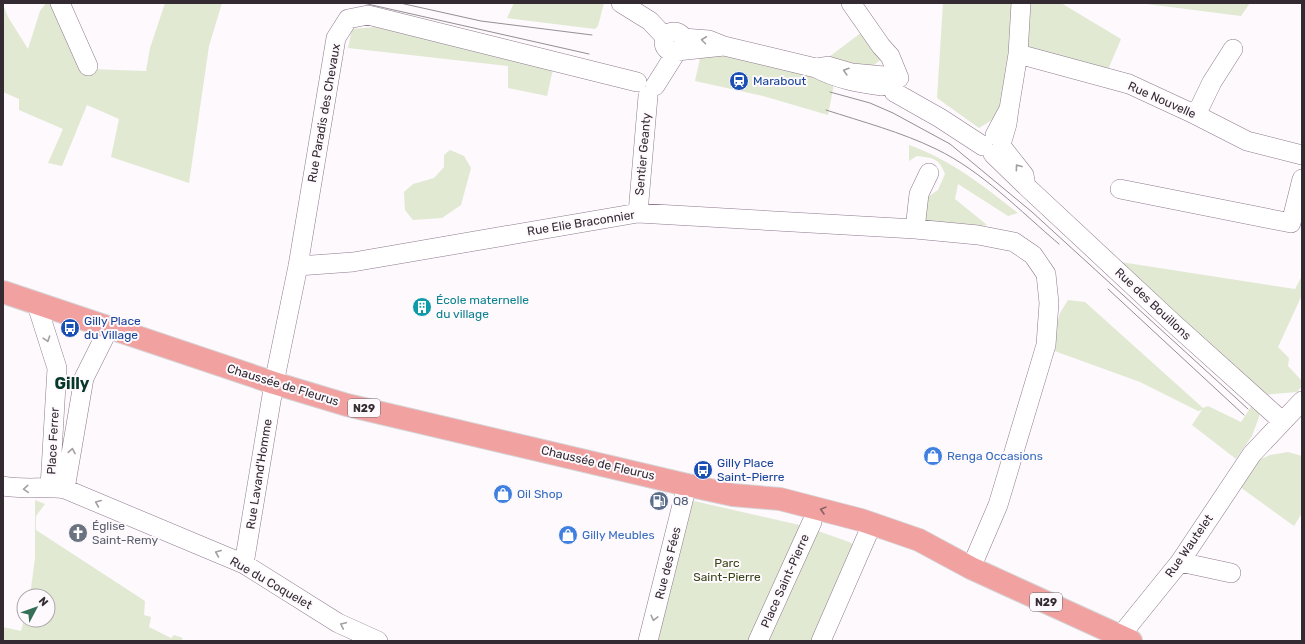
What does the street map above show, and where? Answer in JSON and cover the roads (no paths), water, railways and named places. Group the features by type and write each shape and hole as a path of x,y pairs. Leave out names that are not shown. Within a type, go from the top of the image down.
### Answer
{"main road":[{"name":"Chaussée de Fleurus","path":"3,292 274,384 347,405 687,485 734,495 780,499 869,530"},
{"name":"Chaussée de Fleurus","path":"734,495 773,510 812,522 869,530 918,540 970,568 1126,638"}],"street":[{"path":"60,3 88,66"},
{"path":"621,3 650,21 673,43 724,46 816,68 828,66 892,82 881,46 851,3"},
{"path":"994,143 1007,124 1018,54 1021,3"},
{"name":"Rue Paradis des Chevaux","path":"274,384 298,266 336,38 348,19 368,15 647,85"},
{"name":"Sentier Geanty","path":"638,213 647,85 673,43"},
{"path":"1196,114 1212,82 1233,48"},
{"name":"Rue Nouvelle","path":"1018,54 1130,84 1196,114 1247,141 1302,155"},
{"name":"Rue des Bouillons","path":"892,82 940,118 994,143 1026,186 1173,323 1282,421"},
{"path":"914,229 919,194 929,173"},
{"path":"1120,189 1291,223 1302,179"},
{"name":"Rue Elie Braconnier","path":"298,266 353,262 638,213 914,229 978,236 1014,242 1033,255 1046,274 1049,303 1046,345 998,505 970,568"},
{"name":"Place Ferrer","path":"36,302 57,368 58,488"},
{"name":"Place Ferrer","path":"58,488 84,378 109,328"},
{"name":"Rue Lavand'Homme","path":"244,564 274,384"},
{"path":"1282,421 1302,401"},
{"name":"Rue Wautelet","path":"1126,638 1180,562 1252,454 1282,421"},
{"name":"Rue des Fées","path":"648,641 687,485"},
{"path":"3,486 19,489 58,488"},
{"name":"Rue du Coquelet","path":"58,488 244,564 338,623 378,641"},
{"name":"Place Saint-Pierre","path":"758,641 812,522"},
{"path":"821,641 869,530"},
{"path":"1180,562 1231,573"}],"tram line":[{"path":"363,3 589,54"},
{"path":"400,3 481,21 592,35"},
{"path":"830,92 870,103 893,113 950,144 1032,212 1248,409"},
{"path":"826,110 909,137 953,158 969,168 1000,192 1059,244"},
{"path":"1108,289 1244,415"}],"place":[{"name":"Marabout","path":"739,81"},
{"name":"École maternelle du village","path":"422,307"},
{"name":"Gilly Place du Village","path":"70,328"},
{"name":"Renga Occasions","path":"933,456"},
{"name":"Gilly Place Saint-Pierre","path":"703,470"},
{"name":"Oil Shop","path":"503,494"},
{"name":"Q8","path":"659,501"},
{"name":"Église Saint-Remy","path":"78,533"},
{"name":"Gilly Meubles","path":"568,535"}],"district":[{"name":"Gilly","path":"72,383"}],"park label":[{"name":"Parc Saint-Pierre","path":"727,570"}]}
